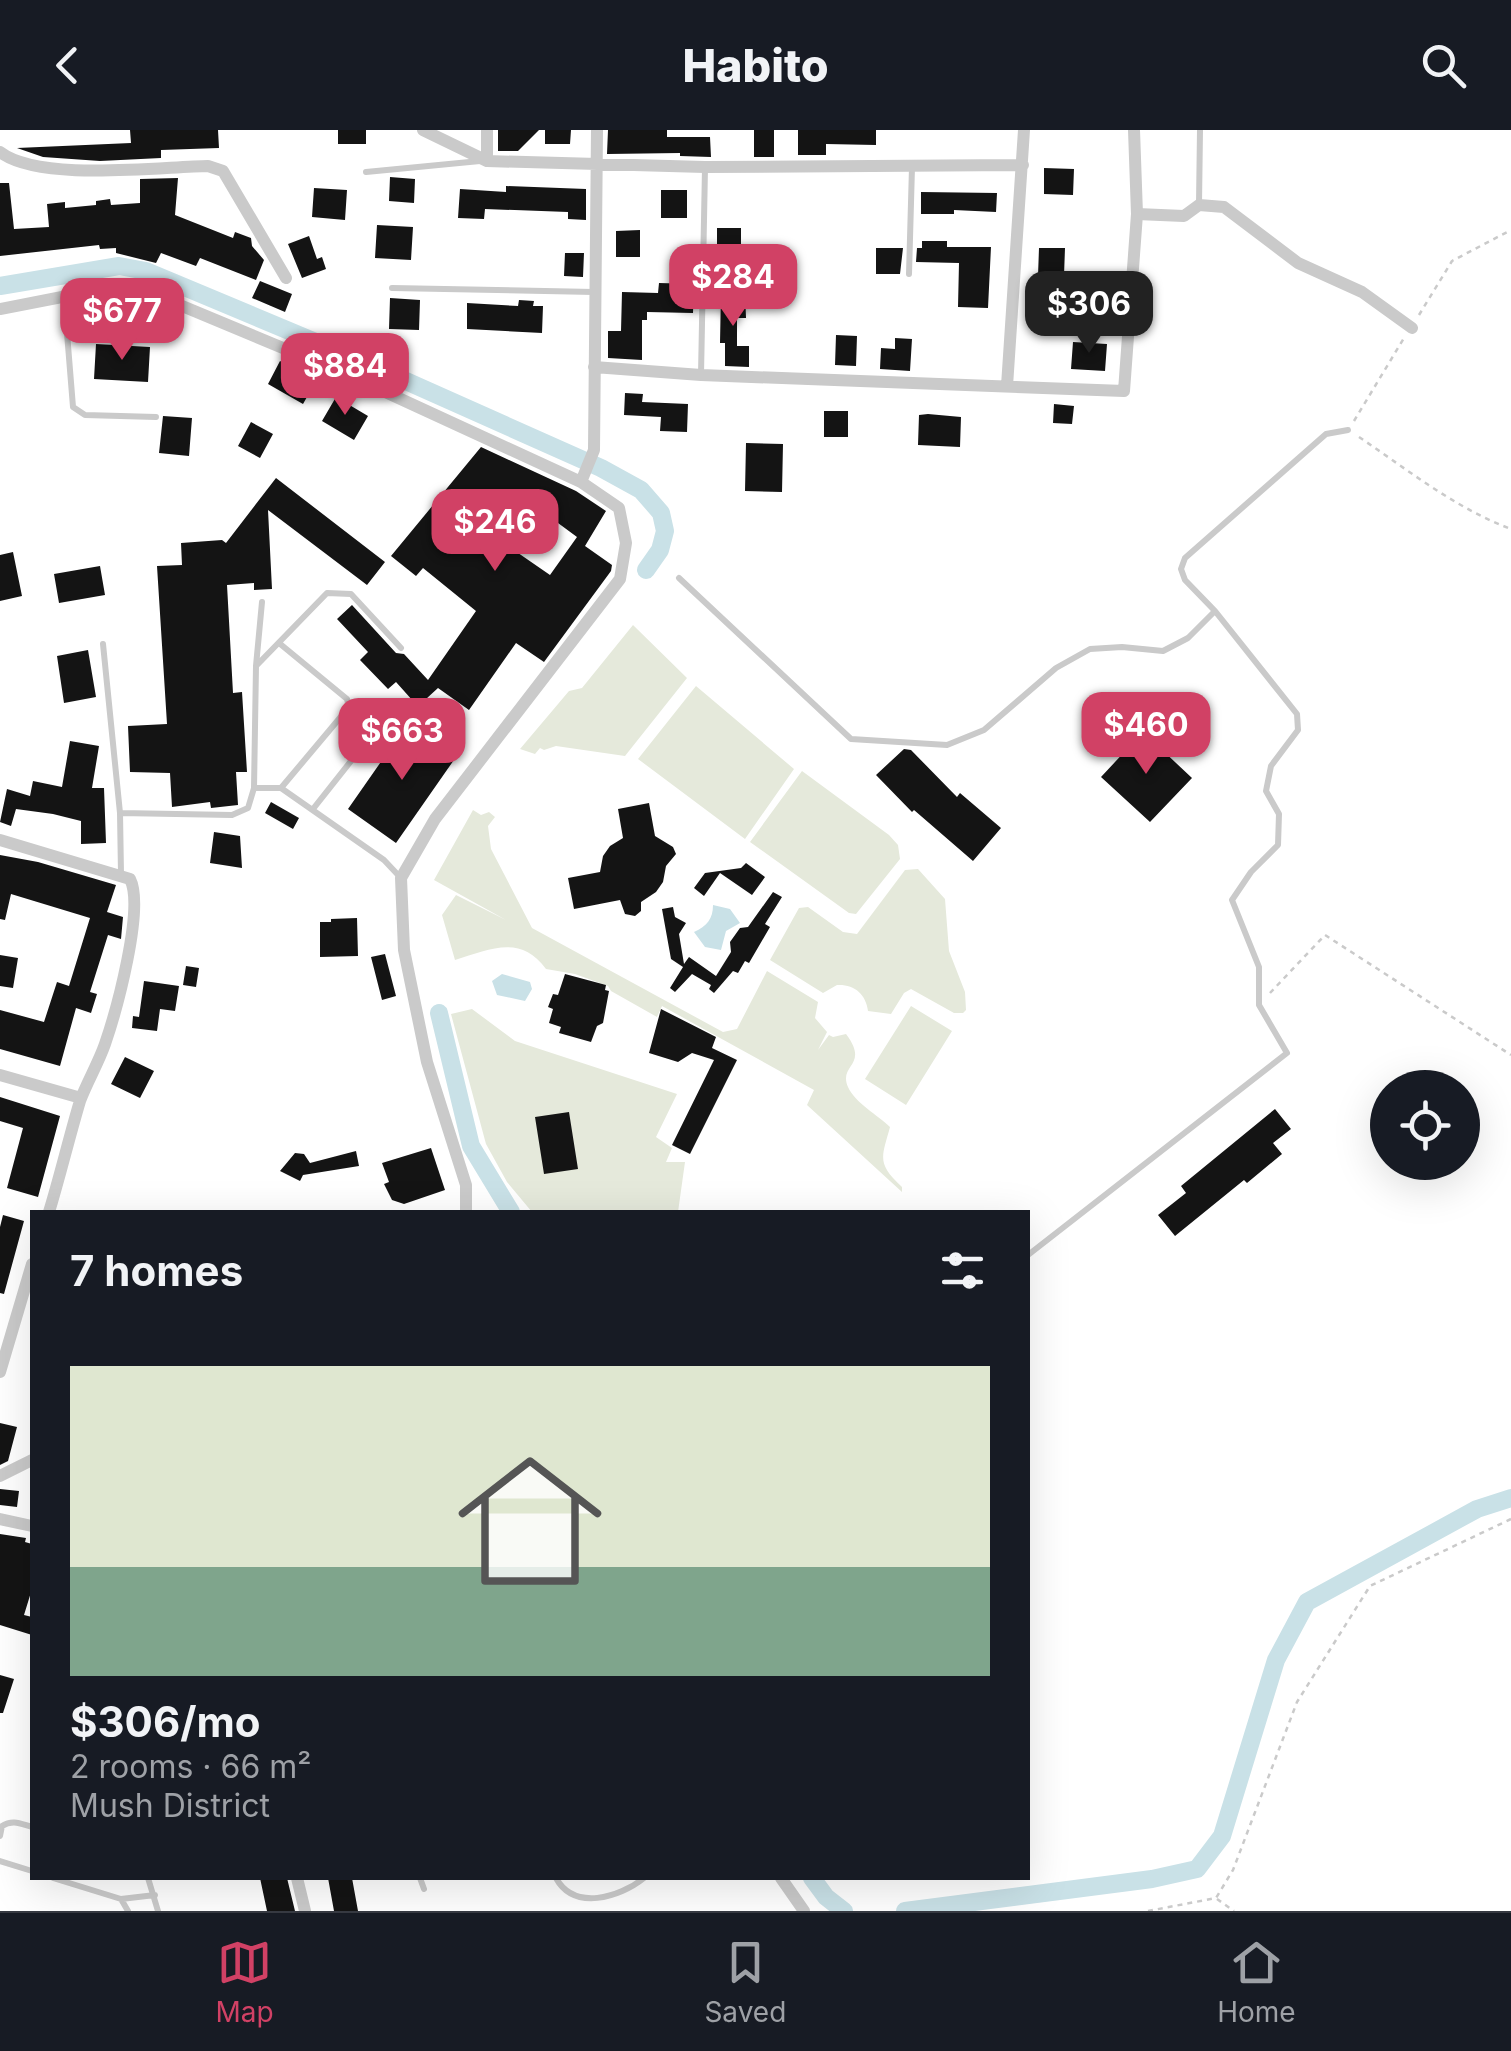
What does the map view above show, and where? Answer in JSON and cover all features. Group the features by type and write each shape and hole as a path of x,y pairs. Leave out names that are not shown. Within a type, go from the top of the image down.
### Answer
{"street":[{"path":"423,130 487,161 705,167 1023,165"},
{"path":"487,161 488,130"},
{"path":"582,482 594,450 597,130"},
{"path":"1007,386 1024,130"},
{"path":"594,368 1124,391 1136,214 1134,130"},
{"path":"0,152 19,163 46,170 208,166 223,171 286,278"},
{"path":"1136,214 1184,216 1199,205 1224,207 1298,262 1362,292 1412,328"},
{"path":"0,309 113,287 151,293 355,378 582,482 620,508 626,543 620,579 434,819 401,878 404,950 426,1062 466,1185 466,1210"},
{"path":"0,840 130,879 135,889 132,932 120,988 50,1210"},
{"path":"0,1075 82,1098"},
{"path":"0,1372 30,1271"},
{"path":"0,1476 30,1461"},
{"path":"0,1519 30,1526"},
{"path":"297,1880 305,1911"},
{"path":"782,1880 804,1911"}],"lane":[{"path":"1199,205 1200,130"},
{"path":"366,172 487,161"},
{"path":"700,375 705,167"},
{"path":"908,274 912,167"},
{"path":"392,288 595,292"},
{"path":"64,295 73,407 85,416 156,417"},
{"path":"1030,1253 1287,1053 1259,1005 1258,967 1232,900 1251,872 1278,845 1279,814 1266,791 1271,766 1298,730 1298,714 1215,611 1184,580 1181,570 1185,558 1326,434 1348,430"},
{"path":"679,578 851,739 947,745 984,730 1056,668 1090,649 1163,650 1188,638 1215,611"},
{"path":"256,666 327,593 351,594 401,648"},
{"path":"120,813 232,815 248,808 254,788 256,666 262,602"},
{"path":"279,643 347,698 349,707 281,788"},
{"path":"103,644 120,813 120,876"},
{"path":"313,809 389,712"},
{"path":"254,788 281,788 384,860 401,878"},
{"path":"0,1836 7,1823 30,1826"},
{"path":"0,1861 30,1870"},
{"path":"59,1880 121,1899 154,1894"},
{"path":"149,1880 158,1911"},
{"path":"421,1880 424,1889"},
{"path":"557,1880 563,1890 587,1900 632,1887 641,1880"},
{"path":"121,1899 128,1911"}],"path":[{"path":"1348,430 1447,498 1486,520 1511,528"},
{"path":"1259,1005 1325,934 1511,1055"},
{"path":"1216,1898 1233,1870 1297,1702 1370,1586 1511,1519"},
{"path":"1148,1911 1216,1898 1234,1911"}],"shaded area":[{"path":"633,625 687,678 625,756 556,746 540,748 535,754 520,749 569,691 582,688"},
{"path":"696,686 794,769 745,839 638,759"},
{"path":"802,771 898,845 900,859 856,914 849,913 750,842"},
{"path":"473,810 495,817 488,826 491,849 532,928 723,1032 737,1029 767,971 818,1002 815,1018 827,1032 818,1050 829,1035 846,1034 853,1045 855,1059 847,1074 848,1087 861,1104 890,1127 883,1159 902,1192 807,1105 814,1090 662,1006 657,1017 608,986 546,969 526,951 515,948 493,949 455,960 442,915 456,895 506,920 434,880"},
{"path":"918,869 945,899 949,951 965,992 963,1013 954,1013 911,989 891,1014 868,1011 862,995 854,988 837,985 823,993 770,960 799,908 808,907 843,932 857,934 905,870"},
{"path":"911,1006 952,1031 906,1105 865,1079"},
{"path":"472,1009 515,1041 677,1094 656,1137 672,1148 666,1162 685,1162 678,1210 530,1210 507,1182 486,1144 451,1014"}],"water":[{"path":"713,905 730,909 740,923 726,931 721,950 705,947 694,932 708,922"},
{"path":"502,974 530,982 532,989 525,1001 497,995 492,981"}],"building":[{"path":"130,130 218,130 219,148 161,150 161,158 100,161 43,157 17,148 131,143"},
{"path":"338,130 366,130 366,144 338,144"},
{"path":"498,130 539,130 518,151 498,151"},
{"path":"545,130 571,130 570,144 545,144"},
{"path":"608,130 667,130 667,137 710,137 711,157 680,153 607,154"},
{"path":"754,130 774,130 774,157 754,157"},
{"path":"798,130 876,130 876,145 826,144 826,155 798,155"},
{"path":"1044,168 1074,169 1073,195 1044,194"},
{"path":"390,177 415,179 414,203 389,201"},
{"path":"178,178 175,215 233,238 235,232 251,238 252,246 264,260 256,280 200,258 196,266 161,253 156,263 116,253 116,248 100,249 99,245 0,256 0,183 9,183 14,229 49,227 47,204 65,202 65,208 96,205 96,201 110,199 111,205 140,203 140,179"},
{"path":"506,186 586,189 586,220 568,219 568,212 485,209 484,219 458,218 460,189 506,192"},
{"path":"314,188 347,190 345,220 312,217"},
{"path":"661,190 687,190 687,218 661,218"},
{"path":"921,192 997,193 996,212 954,210 954,214 921,214"},
{"path":"377,225 413,227 411,260 375,258"},
{"path":"717,228 741,228 741,254 717,254"},
{"path":"640,230 640,257 616,257 616,231"},
{"path":"309,236 317,259 322,257 326,269 302,278 288,244"},
{"path":"922,241 947,241 947,247 991,247 988,308 958,307 959,263 916,262"},
{"path":"876,248 903,248 900,274 876,274"},
{"path":"1039,248 1065,248 1064,276 1038,276"},
{"path":"565,253 584,253 583,277 564,276"},
{"path":"260,281 292,294 285,312 252,298"},
{"path":"659,283 694,284 693,313 647,312 647,320 642,320 642,360 608,358 608,331 621,331 622,292 658,293"},
{"path":"721,292 745,292 746,318 737,318 737,346 749,346 749,367 725,366 725,343 720,343"},
{"path":"390,298 420,300 419,330 389,329"},
{"path":"132,300 148,303 146,323 130,322"},
{"path":"519,300 543,306 542,333 467,329 467,303 518,306"},
{"path":"836,335 857,336 856,366 835,365"},
{"path":"895,338 912,339 910,371 880,369 881,348 895,349"},
{"path":"1073,342 1107,344 1105,371 1071,369"},
{"path":"96,344 150,347 148,382 94,379"},
{"path":"280,361 316,381 303,404 268,384"},
{"path":"625,393 643,394 642,402 688,404 687,432 660,431 661,417 624,415"},
{"path":"336,397 368,416 354,440 322,421"},
{"path":"1054,404 1074,406 1072,424 1053,423"},
{"path":"824,411 848,411 848,437 824,437"},
{"path":"919,415 961,417 960,447 918,445"},
{"path":"163,416 192,418 189,456 159,453"},
{"path":"251,422 273,434 260,458 238,446"},
{"path":"746,443 783,444 782,492 745,491"},
{"path":"481,447 576,491 606,511 585,546 612,565 544,662 516,643 469,710 438,688 414,710 410,706 413,701 396,682 388,689 360,660 368,652 337,619 352,605 396,653 404,654 428,680 476,611 423,568 416,576 391,556","holes":["539,509 577,537 550,575 508,546"]},
{"path":"276,478 385,562 367,585 268,510 272,589 254,590 254,583 227,585 233,693 242,692 247,772 236,772 238,805 211,808 210,802 172,807 170,773 130,772 128,726 167,724 157,566 182,565 181,543 226,543"},
{"path":"13,552 22,596 0,601 0,555"},
{"path":"100,566 105,595 59,603 54,574"},
{"path":"88,650 96,697 64,703 57,656"},
{"path":"408,723 456,757 396,843 348,809"},
{"path":"1143,732 1192,778 1150,822 1101,777"},
{"path":"70,741 99,746 92,788 104,788 106,843 81,844 81,821 53,814 16,809 11,826 0,822 7,789 30,796 33,781 62,787"},
{"path":"904,749 911,750 957,797 960,793 1001,828 973,861 912,812 876,775"},
{"path":"271,802 299,818 293,829 265,813"},
{"path":"649,803 655,836 673,847 676,854 666,866 656,892 641,902 641,911 635,916 625,914 620,900 574,909 568,878 600,872 603,856 623,838 618,809"},
{"path":"214,832 240,836 242,868 210,863"},
{"path":"0,855 116,885 107,912 123,917 121,939 108,935 90,992 97,994 91,1013 76,1008 60,1066 0,1049 0,1010 44,1022 57,982 69,986 90,918 11,894 5,920 0,919"},
{"path":"746,863 765,877 752,895 720,873 704,896 694,888 705,873 741,868"},
{"path":"773,892 782,897 765,924 770,927 749,963 745,961 738,973 733,971 714,993 709,989 711,985 692,974 675,992 670,988 683,967 671,959 662,909 673,907 675,917 686,923 679,934 684,964 689,957 716,976 731,952 730,942 740,928 748,927"},
{"path":"357,918 358,956 320,957 320,922"},
{"path":"385,954 396,996 382,1000 371,957"},
{"path":"0,955 18,958 13,988 0,986"},
{"path":"186,966 199,968 196,987 183,985"},
{"path":"565,974 606,985 605,990 609,991 603,1023 597,1026 591,1042 559,1033 561,1027 549,1023 553,1009 548,1007 553,994 558,995"},
{"path":"144,981 179,986 175,1011 160,1009 157,1031 132,1028 133,1016 139,1017"},
{"path":"661,1009 716,1037 712,1048 737,1060 690,1154 672,1145 714,1060 692,1053 678,1062 649,1053"},
{"path":"125,1057 154,1071 140,1098 111,1084"},
{"path":"0,1097 60,1116 38,1197 7,1188 23,1128 0,1121"},
{"path":"1275,1109 1291,1129 1273,1143 1282,1154 1175,1236 1158,1215 1186,1193 1181,1186"},
{"path":"569,1112 578,1169 544,1174 535,1117"},
{"path":"431,1148 445,1190 404,1204 392,1200 384,1184 389,1182 382,1163"},
{"path":"356,1151 359,1166 303,1175 300,1181 280,1171 295,1153 304,1154 310,1163"},
{"path":"3,1215 24,1221 4,1294 0,1293"},
{"path":"0,1423 17,1427 8,1461 0,1465"},
{"path":"0,1489 19,1491 17,1507 0,1505"},
{"path":"0,1534 26,1538 25,1542 30,1543 30,1596 24,1615 30,1616 30,1634 0,1625"},
{"path":"0,1675 14,1679 3,1713 0,1713"},
{"path":"260,1880 287,1880 295,1911 267,1911"},
{"path":"328,1880 352,1880 358,1911 334,1911"}],"waterway":[{"path":"0,286 119,266 146,271 361,361 601,468 641,490 661,513 665,531 660,550 646,570"},
{"path":"439,1013 471,1146 510,1210"},
{"path":"905,1911 1152,1879 1197,1869 1222,1836 1276,1660 1307,1602 1477,1509 1511,1498"},
{"path":"813,1880 826,1897 844,1911"}]}
